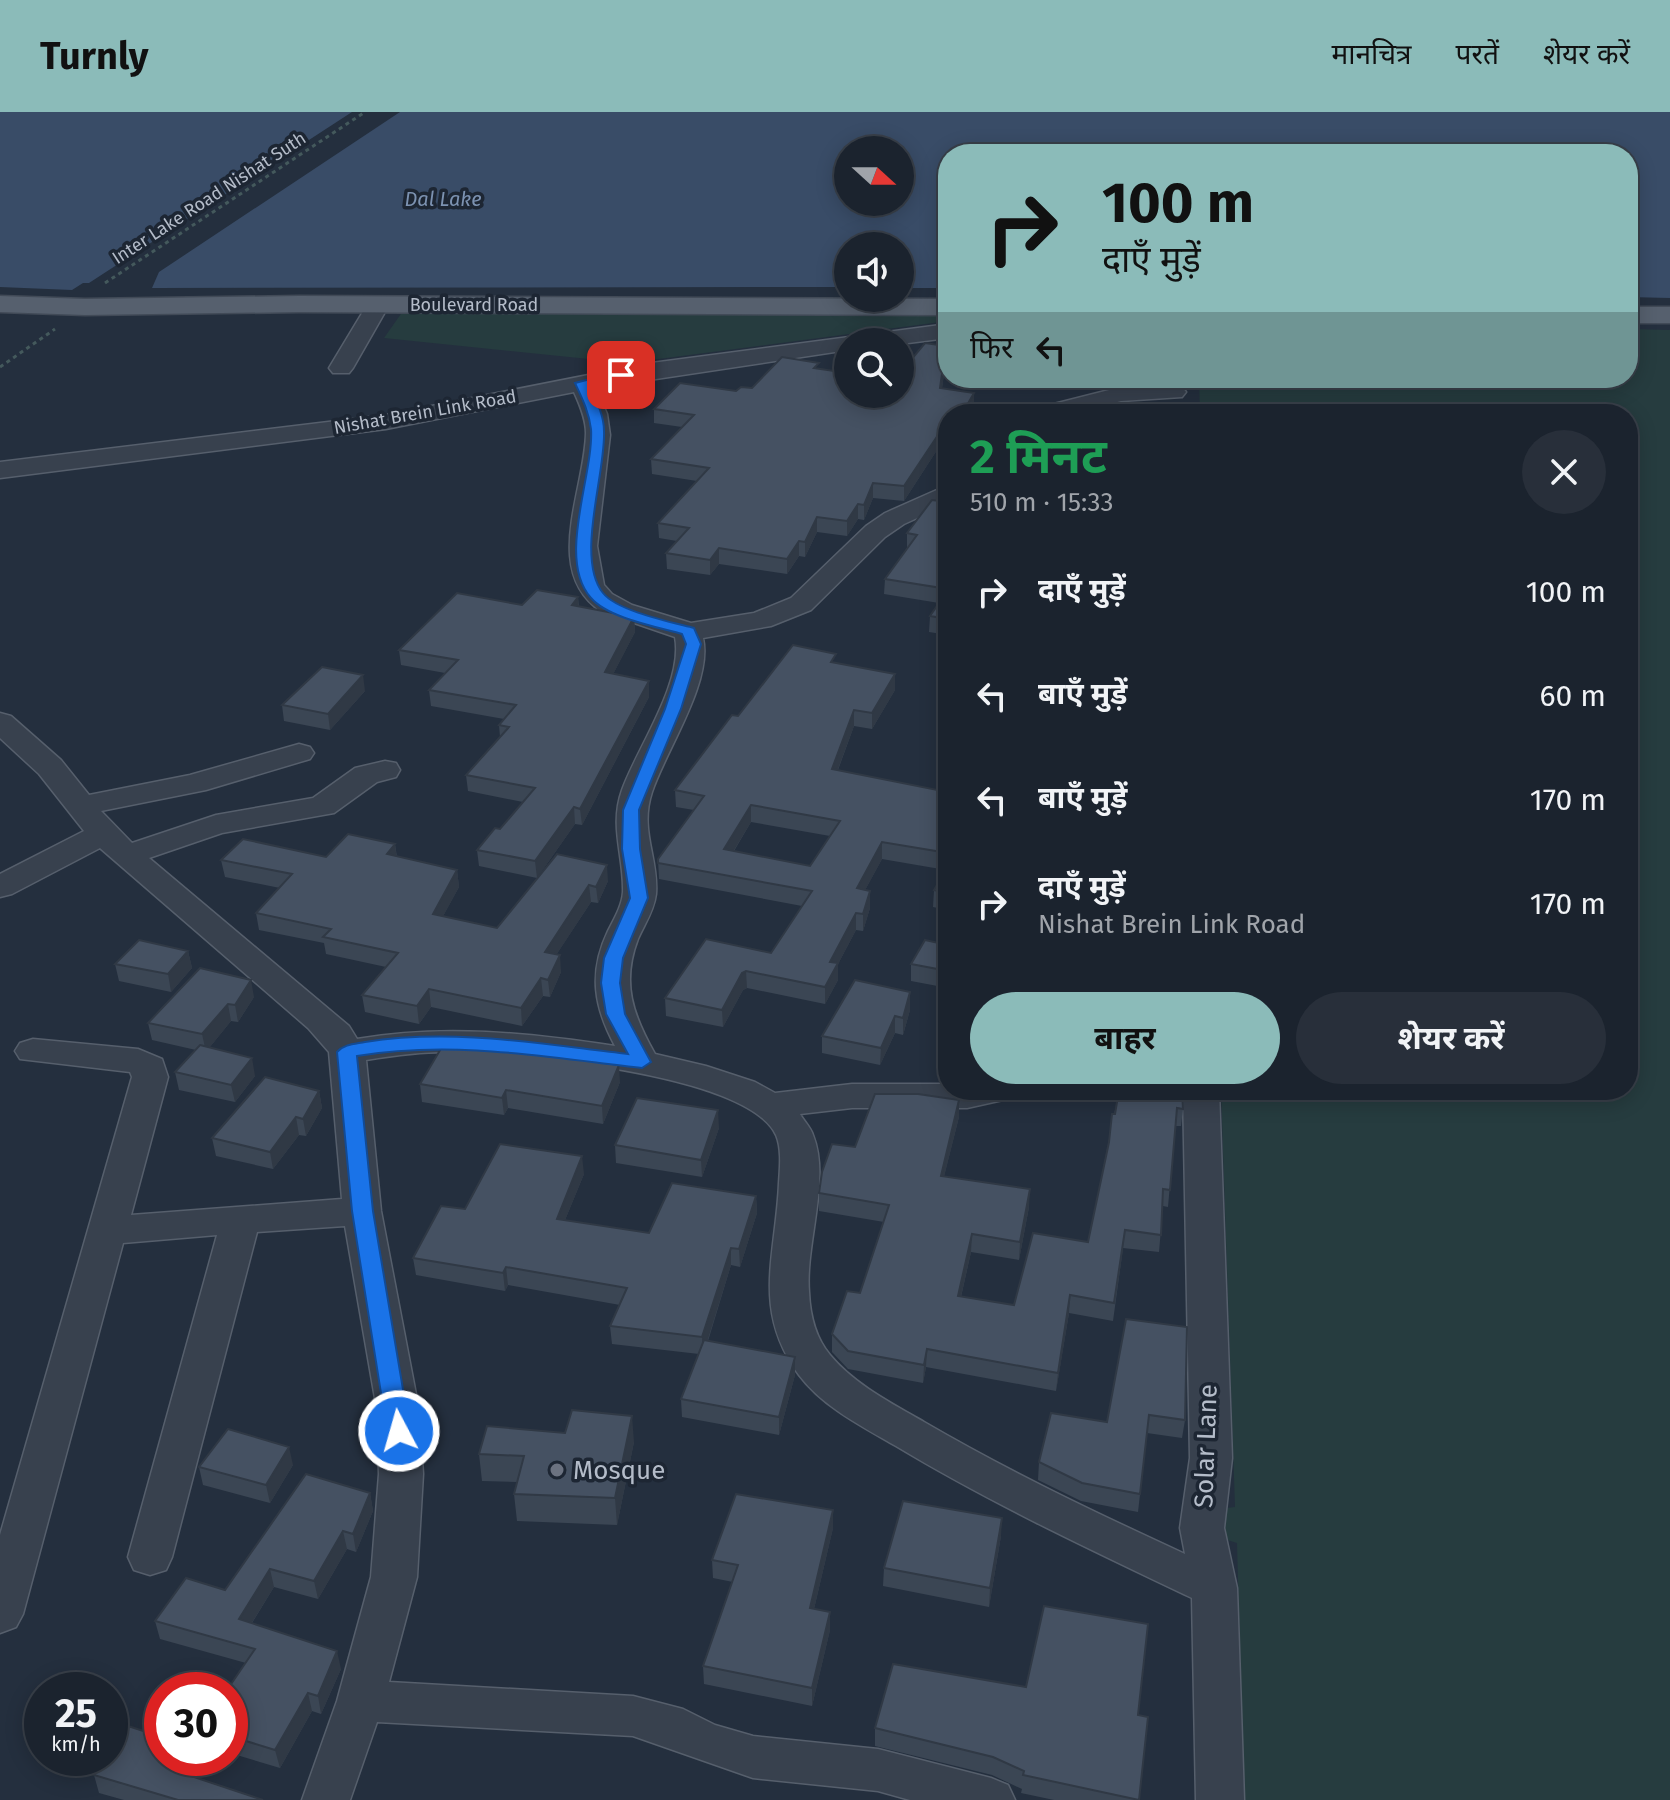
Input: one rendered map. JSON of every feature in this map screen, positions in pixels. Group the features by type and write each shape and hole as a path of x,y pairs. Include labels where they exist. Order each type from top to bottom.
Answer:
{"main road":[{"name":"Boulevard Road","path":"0,304 77,307 938,307"},
{"path":"1638,315 1670,315"}],"street":[{"path":"341,368 378,305"},
{"path":"914,335 938,332"},
{"name":"Nishat Brein Link Road","path":"0,470 386,422 582,383 748,355 834,345"},
{"path":"582,383 594,411 598,432 586,524 585,567 595,595 614,608 688,632 744,624 787,612 810,595 880,527 905,512 938,500"},
{"path":"1082,404 1121,394 1174,395"},
{"path":"642,1062 615,1014 610,983 613,958 639,898 631,849 631,810 677,696 693,644 688,632"},
{"path":"0,722 50,767 104,832 328,1027 347,1052 362,1211 398,1410 401,1474 394,1577 361,1701 326,1800"},
{"path":"0,887 195,783 299,753"},
{"path":"104,832 216,825 323,806 366,775 385,770"},
{"path":"347,1052 391,1044 441,1041 642,1062 672,1067 733,1086 770,1106 795,1131 797,1188 785,1278 790,1318 799,1341 815,1365 859,1404 939,1452 1064,1517 1214,1588"},
{"path":"0,1614 150,1077 149,1067 138,1061 33,1051"},
{"path":"770,1106 852,1096 938,1094"},
{"name":"Solar Lane","path":"1201,1100 1211,1458 1202,1528 1214,1588 1220,1800"},
{"path":"109,1230 362,1211"},
{"path":"150,1557 240,1222"},
{"path":"361,1701 633,1716 662,1722 702,1742 753,1757 878,1770 991,1800"}],"path":[{"name":"Inter Lake Road Nishat Suth","path":"0,367 77,307 365,112"}],"green space":[{"path":"403,311 938,313 938,322 895,328 834,328 834,336 628,363 384,338"},
{"path":"1638,329 1670,330 1670,1800 1244,1800 1237,1543 1221,1538 1218,1509 1235,1507 1221,1100 1638,1100 1638,404 1200,404 1199,388 1638,388"}],"water":[{"path":"0,112 352,112 89,283 72,290 0,287"},
{"name":"Dal Lake","path":"400,112 1670,112 1670,298 1638,297 1638,144 938,144 938,288 914,288 914,232 834,232 834,287 152,288 159,272"}],"building":[{"path":"925,343 938,345 938,388 974,393 968,404 938,404 938,435 904,486 873,483 864,505 858,504 847,521 817,517 805,542 799,541 787,559 719,548 710,560 666,553 689,528 658,523 709,468 651,459 694,415 654,409 680,383 736,391 741,387 752,388 782,357 819,363 814,368 834,371 834,408 914,408 914,356"},
{"path":"932,500 938,501 938,587 885,579 917,535 907,533"},
{"path":"537,590 578,597 572,605 634,617 605,672 649,681 580,809 574,807 535,861 477,850 495,828 500,829 535,788 466,775 509,727 499,725 516,705 429,690 458,660 399,650 457,593 522,605"},
{"path":"938,604 938,617 930,616"},
{"path":"793,645 836,654 831,662 895,674 872,713 854,710 832,769 938,788 938,851 882,842 857,888 870,891 863,914 856,913 830,962 838,963 825,987 746,971 722,1010 665,998 706,939 771,953 812,891 658,863 704,796 675,790 732,715 738,716","holes":["751,805 840,821 810,866 724,849"]},
{"path":"322,667 363,675 328,714 282,705"},
{"path":"348,834 395,844 387,854 457,870 433,914 497,928 557,854 607,865 596,887 589,885 545,952 560,955 548,980 541,978 521,1008 429,989 417,1006 362,995 398,953 323,937 331,929 256,913 292,874 221,860 243,839 326,857"},
{"path":"139,940 188,951 168,974 115,964"},
{"path":"925,940 938,943 938,969 911,964"},
{"path":"200,968 251,980 235,1005 228,1004 202,1034 148,1023"},
{"path":"855,980 910,992 903,1018 895,1016 881,1048 822,1036"},
{"path":"446,1040 619,1065 602,1106 506,1090 502,1098 420,1084"},
{"path":"200,1045 252,1058 231,1085 175,1072"},
{"path":"265,1077 319,1091 303,1119 296,1117 270,1152 212,1138"},
{"path":"875,1094 918,1094 938,1097 938,1100 959,1100 941,1176 1030,1189 1020,1242 972,1234 958,1296 1014,1305 1033,1233 1088,1242 1112,1114 1115,1114 1117,1100 1183,1100 1183,1109 1177,1108 1170,1190 1163,1189 1161,1235 1125,1230 1114,1303 1070,1295 1058,1373 927,1349 924,1365 848,1351 832,1334 847,1291 860,1293 889,1205 819,1193 822,1172 832,1144 855,1147"},
{"path":"637,1098 718,1110 701,1160 615,1145"},
{"path":"500,1144 582,1156 557,1219 649,1233 672,1183 756,1196 739,1249 731,1248 702,1337 610,1326 627,1288 506,1267 503,1273 413,1258 441,1206 465,1209"},
{"path":"1126,1319 1187,1327 1185,1420 1149,1415 1140,1494 1082,1483 1039,1462 1051,1413 1107,1422"},
{"path":"704,1340 795,1357 779,1417 681,1399"},
{"path":"572,1410 632,1416 615,1498 514,1494 524,1456 479,1454 487,1426 565,1433"},
{"path":"228,1429 289,1447 266,1485 199,1467"},
{"path":"306,1474 370,1493 353,1534 343,1531 314,1581 270,1569 239,1619 337,1651 318,1696 308,1693 275,1750 248,1742 248,1672 239,1672 255,1649 155,1621 186,1578 225,1590"},
{"path":"736,1494 833,1510 810,1608 830,1612 812,1688 703,1666 738,1565 712,1560"},
{"path":"903,1501 1002,1518 990,1588 884,1568"},
{"path":"1044,1606 1148,1624 1138,1715 1148,1717 1139,1800 1023,1775 1024,1771 993,1757 875,1728 893,1664 1026,1687"},
{"path":"128,1726 144,1731 144,1776 191,1776 263,1800 178,1800 97,1776 128,1776"}],"place":[{"name":"Mosque","path":"557,1470"}],"route":[{"path":"399,1431 398,1410 362,1211 351,1120 347,1052 391,1044 441,1041 642,1062 615,1014 610,983 613,958 639,898 631,849 631,810 673,709 693,644 688,632 674,625 631,615 602,601 589,582 584,554 588,494 598,432 594,411 582,383 621,375"}]}
